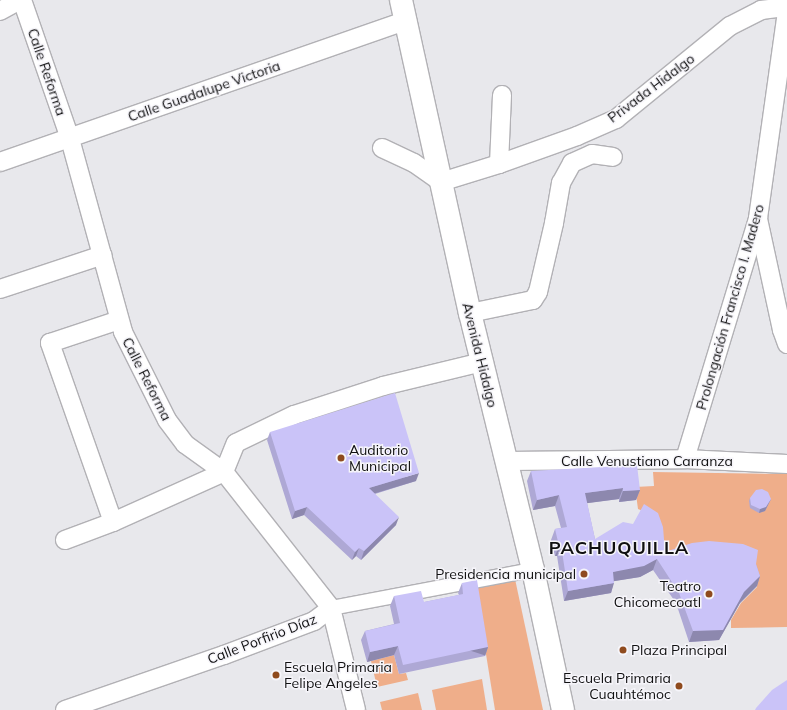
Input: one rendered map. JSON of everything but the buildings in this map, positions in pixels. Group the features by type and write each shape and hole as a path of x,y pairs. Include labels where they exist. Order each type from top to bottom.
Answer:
{"street":[{"path":"0,10 21,0"},
{"name":"Calle Reforma","path":"21,0 70,138 103,255 119,320 167,420 185,444 224,472 330,608 356,710"},
{"name":"Privada Hidalgo","path":"441,182 499,164 577,136 616,119 730,26 761,10 787,7"},
{"name":"Calle Guadalupe Victoria","path":"0,162 70,138 404,10"},
{"name":"Avenida Hidalgo","path":"404,10 470,313 533,570 563,710"},
{"name":"Prolongación Francisco I. Madero","path":"685,459 758,218 787,11"},
{"path":"499,164 502,94"},
{"path":"382,148 414,164 441,182"},
{"path":"470,313 533,300 538,292 542,277 554,223 560,183 572,163 592,154 613,157"},
{"path":"758,218 785,334"},
{"path":"2,282 103,255"},
{"path":"113,522 50,343 119,320"},
{"path":"65,540 113,522 224,472 236,443 294,415 383,386 482,362"},
{"name":"Calle Venustiano Carranza","path":"506,461 685,459 787,464"},
{"name":"Calle Porfirio Díaz","path":"65,710 224,655 314,621 330,608 533,570"}],"shaded area":[{"path":"653,472 787,474 787,627 731,628 731,620 741,603 757,587 754,574 665,556 650,514 638,509 635,487 654,486"},
{"path":"515,579 543,710 495,710 475,586"},
{"path":"394,655 399,674 406,673 408,680 377,687 371,661"},
{"path":"482,679 487,710 436,710 432,690"},
{"path":"418,693 422,710 382,710 380,702"}],"place":[{"name":"Auditorio Municipal","path":"341,458"},
{"name":"Presidencia municipal","path":"584,574"},
{"name":"Teatro Chicomecoatl","path":"709,594"},
{"name":"Plaza Principal","path":"623,650"},
{"name":"Escuela Primaria Felipe Angeles","path":"276,675"},
{"name":"Escuela Primaria Cuauhtémoc","path":"679,686"}],"district":[{"name":"PACHUQUILLA","path":"619,548"}]}
